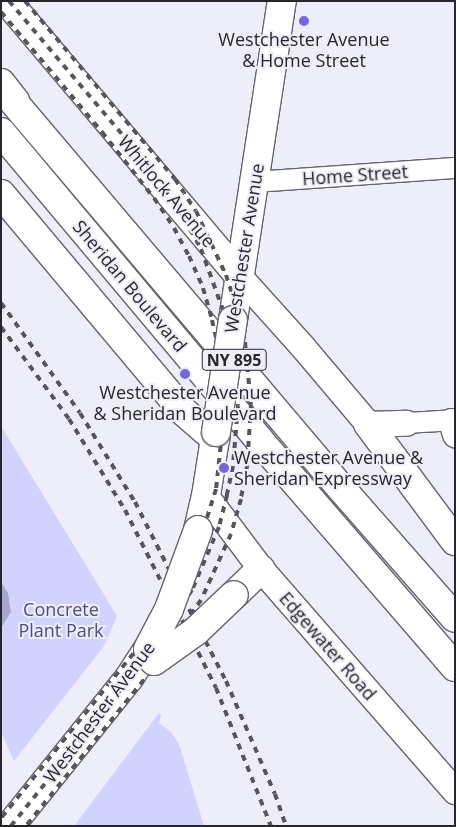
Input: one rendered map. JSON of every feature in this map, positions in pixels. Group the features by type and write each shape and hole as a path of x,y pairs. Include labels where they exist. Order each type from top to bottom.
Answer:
{"main road":[{"name":"Whitlock Avenue","path":"7,1 240,277"},
{"name":"Westchester Avenue","path":"151,655 198,530 206,496 282,1"},
{"name":"Sheridan Boulevard","path":"6,90 334,480 455,618"},
{"name":"Sheridan Boulevard","path":"1,132 259,440 455,667"},
{"path":"1,194 183,411 215,435"},
{"path":"368,424 455,541"},
{"name":"Westchester Avenue","path":"10,826 129,678 151,655 196,632 261,569"}],"street":[{"name":"Home Street","path":"254,182 455,168"},
{"name":"Whitlock Avenue","path":"240,277 368,424"},
{"path":"368,424 453,425"},
{"name":"Edgewater Road","path":"206,496 261,569 455,791"}],"green space":[{"name":"Concrete Plant Park","path":"1,426 117,616 104,646 14,761 1,732 1,628 11,612 8,593 1,582"},
{"path":"159,713 161,715 159,723 171,732 179,744 204,826 74,826"}],"shaded area":[{"path":"1,582 8,593 11,612 1,628"}],"railway":[{"path":"9,1 125,138 165,189 201,249 224,313 232,344 238,406 233,466 227,495 219,527 192,590 150,653 11,826"},
{"path":"25,1 175,179 196,211 226,275 237,309 245,342 251,405 247,467 241,499 231,534 201,600 159,661 26,826"},
{"path":"1,12 102,132 154,198 174,228 203,288 212,320 218,347 222,408 222,434 216,489 196,553 180,583 163,613 141,644 1,818"},
{"path":"1,303 80,413 135,502 180,591"},
{"path":"1,327 69,419 125,510 172,603"},
{"path":"189,609 226,681 275,794 286,826"},
{"path":"182,620 216,688 271,826"}],"place":[{"name":"Westchester Avenue & Home Street","path":"304,21"},
{"name":"Westchester Avenue & Sheridan Boulevard","path":"185,374"},
{"name":"Westchester Avenue & Sheridan Expressway","path":"224,468"}]}
